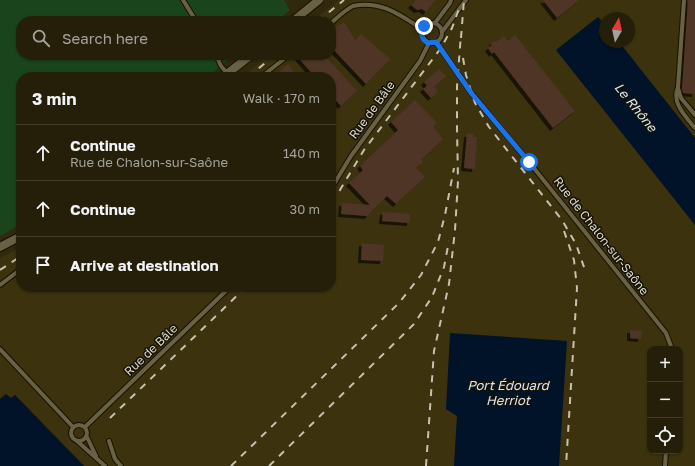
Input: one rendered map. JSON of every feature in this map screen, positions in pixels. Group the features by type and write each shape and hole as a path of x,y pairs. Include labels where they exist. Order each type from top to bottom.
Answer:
{"street":[{"path":"299,16 319,0"},
{"path":"229,72 244,60"},
{"path":"0,247 16,239"}],"lane":[{"path":"183,0 193,16"},
{"path":"435,23 451,0"},
{"path":"442,32 440,26 435,23 426,24 422,29 422,36 428,43 436,42 441,38 442,32 466,0"},
{"path":"684,0 676,100 695,128"},
{"path":"336,19 352,7 362,2 378,2 390,6 422,29"},
{"name":"Rue de Chalon-sur-Saône","path":"436,42 472,94 529,162 666,333 671,346"},
{"name":"Rue de Bâle","path":"336,181 351,156 420,61 428,43"},
{"path":"218,60 224,72"},
{"path":"267,72 283,60"},
{"path":"678,88 681,98 695,115"},
{"path":"0,285 16,273"},
{"name":"Rue de Bâle","path":"85,427 225,292"},
{"path":"0,349 73,427"},
{"path":"99,460 87,437 88,432 85,427 80,424 73,427 71,436 104,466"},
{"path":"77,441 83,440 87,437"},
{"path":"109,441 115,459 121,466"},
{"path":"665,466 666,454"}],"shaded area":[{"name":"Port Édouard Herriot","path":"339,0 695,0 695,138 624,48 635,48 635,12 599,12 599,17 556,50 695,225 695,466 558,466 457,416 454,466 84,466 15,395 11,398 6,394 0,399 0,258 16,250 16,292 336,292 336,72 248,72 264,60 336,60 336,16 319,16"}],"green space":[{"path":"0,0 284,0 290,10 283,16 16,16 16,60 228,60 213,72 16,72 16,227 0,236"}],"water":[{"name":"Le Rhône","path":"598,17 599,48 624,48 695,138 695,225 556,50"},
{"name":"Port Édouard Herriot","path":"450,333 567,341 559,466 454,466 457,416 446,409"},
{"path":"6,394 11,398 15,395 84,466 0,466 0,399"}],"building":[{"path":"416,0 435,0 426,12 422,9 417,10 411,5"},
{"path":"543,0 579,0 557,18"},
{"path":"688,0 695,0 695,94 683,93 682,90"},
{"path":"344,22 355,40 361,34 390,59 366,84 336,52 336,27"},
{"path":"515,35 575,111 553,128 494,52 492,54 488,48 492,45 492,42 496,42 504,36 508,41"},
{"path":"300,60 329,60 357,91 341,106 336,100 336,72 311,72"},
{"path":"288,64 294,72 279,72"},
{"path":"439,69 446,76 434,87 438,91 431,98 423,89 427,86 424,82"},
{"path":"415,100 437,123 433,127 443,139 421,160 423,162 416,168 425,177 396,204 387,196 368,216 341,214 342,203 370,205 349,183 363,170 360,166 398,130 391,122"},
{"path":"467,134 473,134 473,137 477,137 475,169 464,168"},
{"path":"383,212 410,214 410,223 382,221"},
{"path":"362,243 384,245 383,261 361,260"},
{"path":"630,330 642,331 641,339 630,338"}],"railway":[{"path":"324,16 344,0"},
{"path":"461,38 464,0"},
{"path":"336,195 364,150 441,48 452,28 460,6"},
{"path":"426,466 434,351 449,284 455,230 458,181 457,86 461,34"},
{"path":"463,58 466,75 475,103 489,127 562,220 576,244 585,270"},
{"path":"254,72 269,60"},
{"path":"231,466 399,303 421,275 438,242 454,168"},
{"path":"564,231 574,260 577,288 566,466"},
{"path":"269,466 414,324 432,297 444,267 449,241"},
{"path":"0,270 16,259"},
{"path":"110,418 241,292"}],"route":[{"path":"424,26 421,32 423,39 428,43 436,42 472,94 529,162"}]}
